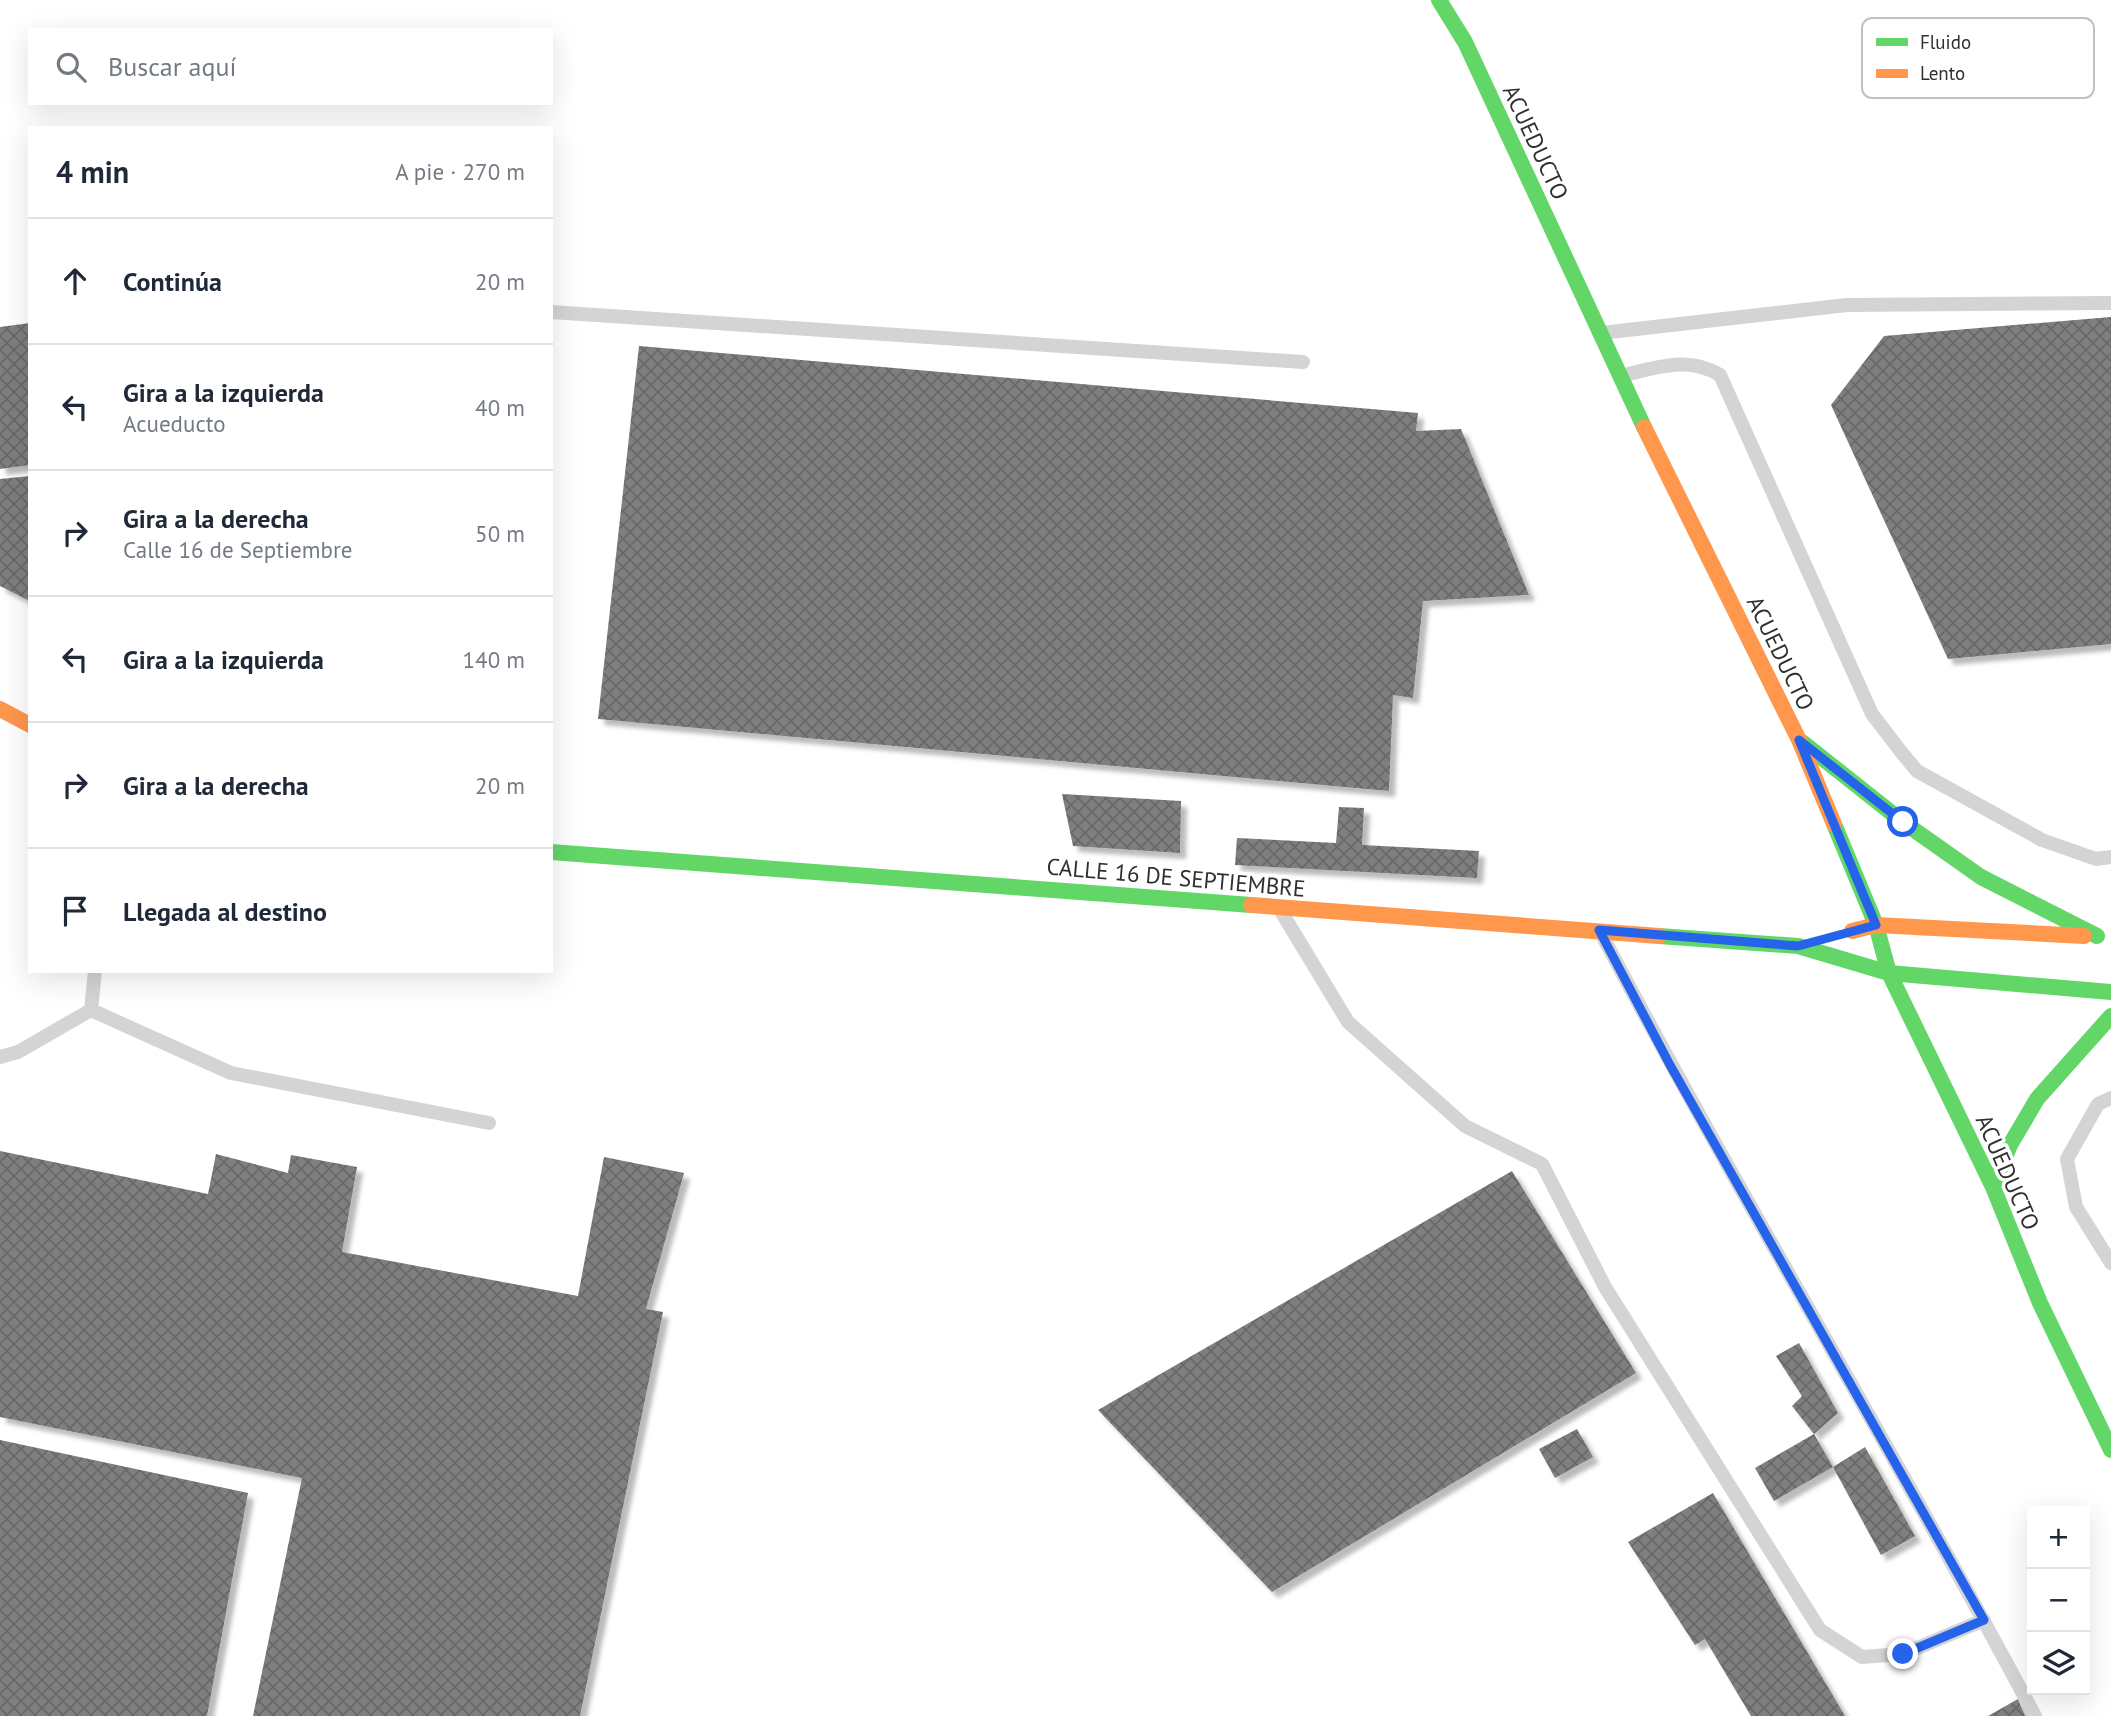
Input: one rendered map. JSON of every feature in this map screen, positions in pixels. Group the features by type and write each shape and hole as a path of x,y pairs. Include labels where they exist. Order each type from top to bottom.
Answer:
{"main road":[{"name":"ACUEDUCTO","path":"1439,0 1465,42 1619,376 1799,740 1876,925 1889,974 1993,1186 2040,1303 2111,1450"},
{"path":"0,709 28,724"},
{"path":"1799,740 1903,822 1981,877 2104,937"},
{"name":"CALLE 16 DE SEPTIEMBRE","path":"553,852 753,865 1280,909 1798,946 1889,974 2111,992"},
{"name":"CALLE 16 DE SEPTIEMBRE","path":"1798,946 1876,925 2104,937"},
{"path":"1993,1186 2010,1145 2037,1099 2111,1017"}],"lane":[{"path":"1599,333 1847,305 2111,303"},
{"path":"553,312 1303,362"},
{"path":"1619,376 1683,362 1704,365 1720,376 1872,714 1917,771 2042,840 2096,859 2111,858"},
{"path":"1280,909 1348,1021 1465,1126 1542,1164 1605,1287 1819,1630 1861,1657 1903,1654 1984,1620"},
{"path":"1599,930 1670,1065 1984,1620 2035,1716"},
{"path":"91,1010 95,973"},
{"path":"0,1056 18,1052 91,1010"},
{"path":"91,1010 231,1073 489,1123"},
{"path":"2111,1098 2098,1104 2067,1159 2076,1207 2111,1263"}],"building":[{"path":"2111,317 2111,644 1948,659 1831,405 1884,336"},
{"path":"28,323 28,465 0,469 0,327"},
{"path":"639,346 1418,413 1416,431 1461,429 1529,595 1423,601 1413,698 1393,695 1389,791 598,719"},
{"path":"28,476 28,600 0,586 0,479"},
{"path":"1062,794 1181,801 1180,853 1073,846"},
{"path":"1339,807 1364,808 1362,845 1479,851 1477,878 1235,865 1237,838 1336,843"},
{"path":"0,1151 208,1194 216,1154 288,1173 291,1155 357,1167 342,1252 578,1296 604,1157 684,1173 646,1309 663,1312 580,1716 253,1716 302,1478 0,1417"},
{"path":"1512,1171 1636,1373 1272,1592 1098,1410"},
{"path":"1799,1343 1838,1413 1814,1434 1792,1406 1802,1396 1776,1356"},
{"path":"1577,1429 1593,1457 1555,1478 1539,1449"},
{"path":"1814,1434 1833,1467 1774,1501 1755,1468"},
{"path":"0,1440 248,1493 207,1716 0,1716"},
{"path":"1865,1447 1915,1536 1881,1555 1833,1467"},
{"path":"1713,1493 1845,1716 1751,1716 1705,1639 1695,1645 1628,1542"},
{"path":"2018,1699 2025,1716 1988,1716"}],"traffic: fast":[{"path":"1439,0 1465,42 1644,427"},
{"path":"1802,742 1903,822 1981,877 2097,936"},
{"path":"1834,824 1876,925 1889,973 1993,1187 2040,1303 2111,1450"},
{"path":"553,852 1251,905"},
{"path":"1659,936 1798,946 1889,973 2111,992"},
{"path":"1993,1187 2010,1145 2037,1099 2111,1016"}],"traffic: slow":[{"path":"1644,427 1799,740 1834,824"},
{"path":"0,709 28,724"},
{"path":"1251,905 1659,936"},
{"path":"1852,931 1876,925 2084,936"}],"route":[{"path":"1903,822 1799,740 1876,925 1798,946 1599,930 1670,1065 1984,1620 1903,1654"}]}
